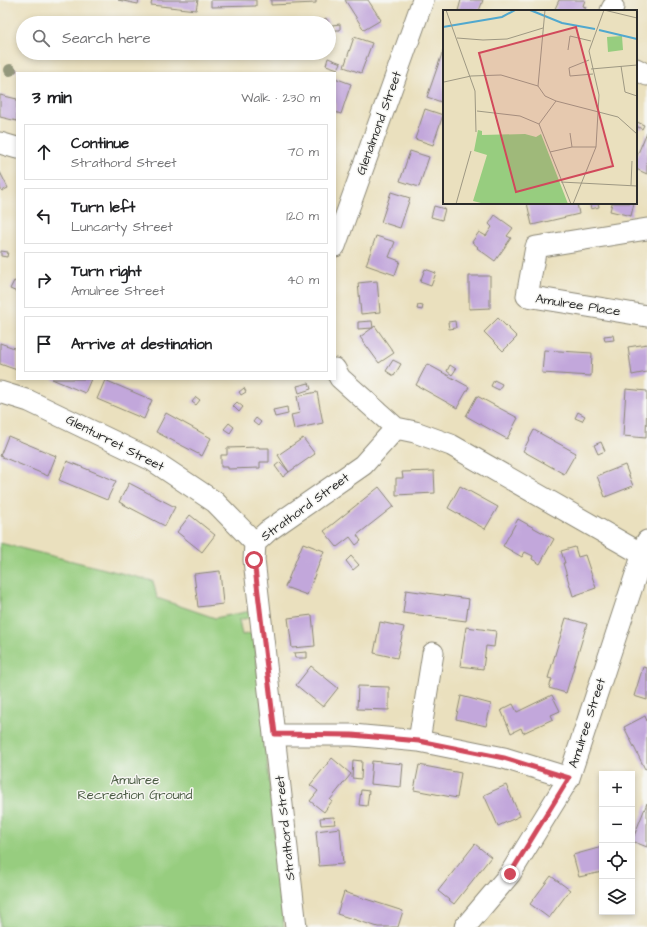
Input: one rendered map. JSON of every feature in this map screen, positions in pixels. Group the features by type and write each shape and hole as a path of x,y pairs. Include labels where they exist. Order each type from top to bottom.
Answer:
{"street":[{"name":"Glenalmond Street","path":"336,243 423,0"},
{"path":"637,70 647,75"},
{"path":"0,144 16,148"},
{"name":"Amulree Place","path":"647,229 536,247 527,296 647,316"},
{"path":"336,371 340,378 396,428 415,432 451,445 645,550"},
{"name":"Glenturret Street","path":"0,392 29,401 152,460 215,502 255,543"},
{"name":"Strathord Street","path":"296,927 254,560 255,543 268,531 364,465 396,428"},
{"name":"Amulree Street","path":"465,927 510,874 569,778 645,550"},
{"path":"419,741 434,653"},
{"path":"275,734 352,735 419,741 504,758 569,778"}],"green space":[{"name":"Amulree Recreation Ground","path":"0,543 153,581 157,598 215,618 251,611 252,617 239,620 242,635 254,633 284,927 0,927"}],"building":[{"path":"118,0 139,0 138,4"},
{"path":"152,0 198,0 196,10 151,5"},
{"path":"211,0 256,0 256,6 211,7"},
{"path":"271,0 316,0 316,3 271,5"},
{"path":"345,0 368,0 381,20 364,30"},
{"path":"461,0 483,0 479,10 458,10"},
{"path":"559,0 585,0 583,6 586,7 584,10 554,10"},
{"path":"336,24 340,24 340,30 336,30"},
{"path":"354,37 372,43 361,73 344,67"},
{"path":"443,51 443,103 427,97"},
{"path":"327,60 333,60 341,63 338,69 326,65"},
{"path":"11,67 17,69 16,72 10,70"},
{"path":"336,78 351,84 341,114 336,112"},
{"path":"0,95 16,99 16,121 0,117"},
{"path":"425,109 443,115 433,145 415,139"},
{"path":"637,122 644,125 642,129 637,126"},
{"path":"647,132 647,174 637,169 637,156"},
{"path":"410,151 429,157 419,187 400,181"},
{"path":"0,172 8,188 2,191 0,188"},
{"path":"391,192 410,198 400,228 381,222"},
{"path":"527,204 577,204 579,214 532,225"},
{"path":"590,204 598,204 599,207 591,209"},
{"path":"612,204 634,204 631,216 610,211"},
{"path":"434,206 445,209 442,220 431,217"},
{"path":"495,215 513,228 507,236 511,238 495,261 477,248 478,247 472,242 479,232 486,236 492,227 489,224"},
{"path":"376,236 395,242 389,257 400,261 395,275 366,265"},
{"path":"1,251 8,252 7,257 1,256"},
{"path":"425,269 436,273 431,286 420,282"},
{"path":"469,276 490,276 490,308 469,309"},
{"path":"14,281 16,282 16,292 10,289"},
{"path":"377,281 380,312 361,314 358,283"},
{"path":"418,305 423,306 422,310 417,309"},
{"path":"498,318 517,337 503,351 484,332"},
{"path":"372,321 373,328 358,329 358,322"},
{"path":"455,321 456,328 449,329 448,322"},
{"path":"375,326 394,353 379,363 360,337"},
{"path":"613,335 614,340 605,341 604,336"},
{"path":"0,343 16,349 16,370 0,364"},
{"path":"647,344 647,372 632,375 628,347"},
{"path":"544,350 592,353 591,376 542,373"},
{"path":"393,360 401,364 394,376 386,371"},
{"path":"427,364 469,387 457,408 416,385"},
{"path":"450,365 456,369 452,375 447,371"},
{"path":"54,380 91,380 85,393"},
{"path":"105,380 152,400 144,419 97,399"},
{"path":"494,380 502,384 499,390 491,386"},
{"path":"309,383 311,389 299,393 297,386"},
{"path":"244,388 246,392 241,395 239,392"},
{"path":"626,389 647,391 646,438 623,436"},
{"path":"317,392 323,423 294,429 291,415 300,413 297,396"},
{"path":"477,396 518,418 507,439 466,416"},
{"path":"196,397 200,400 196,405 192,402"},
{"path":"237,402 243,407 239,412 233,406"},
{"path":"287,407 288,414 275,417 273,410"},
{"path":"578,412 585,416 582,421 575,418"},
{"path":"166,413 211,438 202,456 156,432"},
{"path":"256,418 261,422 258,426 253,422"},
{"path":"229,423 234,427 230,433 224,429"},
{"path":"534,430 576,453 564,474 523,451"},
{"path":"8,436 56,456 48,476 0,456"},
{"path":"303,438 315,454 289,472 278,455"},
{"path":"601,442 605,451 598,454 594,445"},
{"path":"227,448 269,448 269,462 260,462 260,468 228,469 228,467 221,467 221,455 227,455"},
{"path":"67,461 116,481 107,500 59,480"},
{"path":"280,462 289,472 283,477 275,466"},
{"path":"625,465 633,486 605,497 597,476"},
{"path":"434,471 435,493 396,495 396,478 403,478 402,472"},
{"path":"129,483 175,507 165,526 119,502"},
{"path":"460,486 498,507 485,529 448,508"},
{"path":"379,487 394,506 357,535 361,541 356,545 350,537 337,547 324,531"},
{"path":"190,515 215,535 202,552 177,532"},
{"path":"518,519 554,539 540,564 532,559 533,556 525,552 522,557 503,546"},
{"path":"303,543 324,551 307,595 285,587"},
{"path":"575,547 578,557 585,555 596,588 573,596 561,551"},
{"path":"351,556 359,565 353,570 346,561"},
{"path":"220,571 223,604 198,607 194,574"},
{"path":"406,590 469,599 466,621 403,613"},
{"path":"312,615 315,646 292,648 288,618"},
{"path":"566,618 587,624 566,693 549,688 552,679 548,678"},
{"path":"380,622 404,627 397,658 374,653"},
{"path":"466,627 496,631 494,647 486,646 483,669 460,666"},
{"path":"307,652 307,658 295,658 294,653"},
{"path":"311,666 338,688 323,707 296,685"},
{"path":"643,667 647,668 647,700 634,696"},
{"path":"358,686 389,687 389,710 357,709"},
{"path":"552,695 560,711 551,715 553,719 523,733 521,728 511,733 501,710 513,704 517,712"},
{"path":"461,696 491,704 486,726 456,719"},
{"path":"645,716 647,721 647,768 645,769 624,727"},
{"path":"332,758 351,774 330,800 332,801 324,812 310,801 318,791 310,785"},
{"path":"353,760 362,761 361,779 352,778"},
{"path":"372,761 403,764 401,787 370,784"},
{"path":"419,765 461,773 457,798 414,790"},
{"path":"506,785 520,816 498,826 484,795"},
{"path":"361,790 369,791 367,806 359,805"},
{"path":"647,803 647,847 635,842 635,833"},
{"path":"334,817 335,824 321,825 320,818"},
{"path":"340,828 343,864 319,866 316,831"},
{"path":"475,844 491,857 454,904 438,891"},
{"path":"599,848 599,873 579,877 573,855"},
{"path":"551,876 570,890 549,918 530,904"},
{"path":"344,892 403,911 398,927 378,927 337,914"}],"route":[{"path":"254,560 275,734 352,735 419,741 504,758 569,778 510,874"}]}
